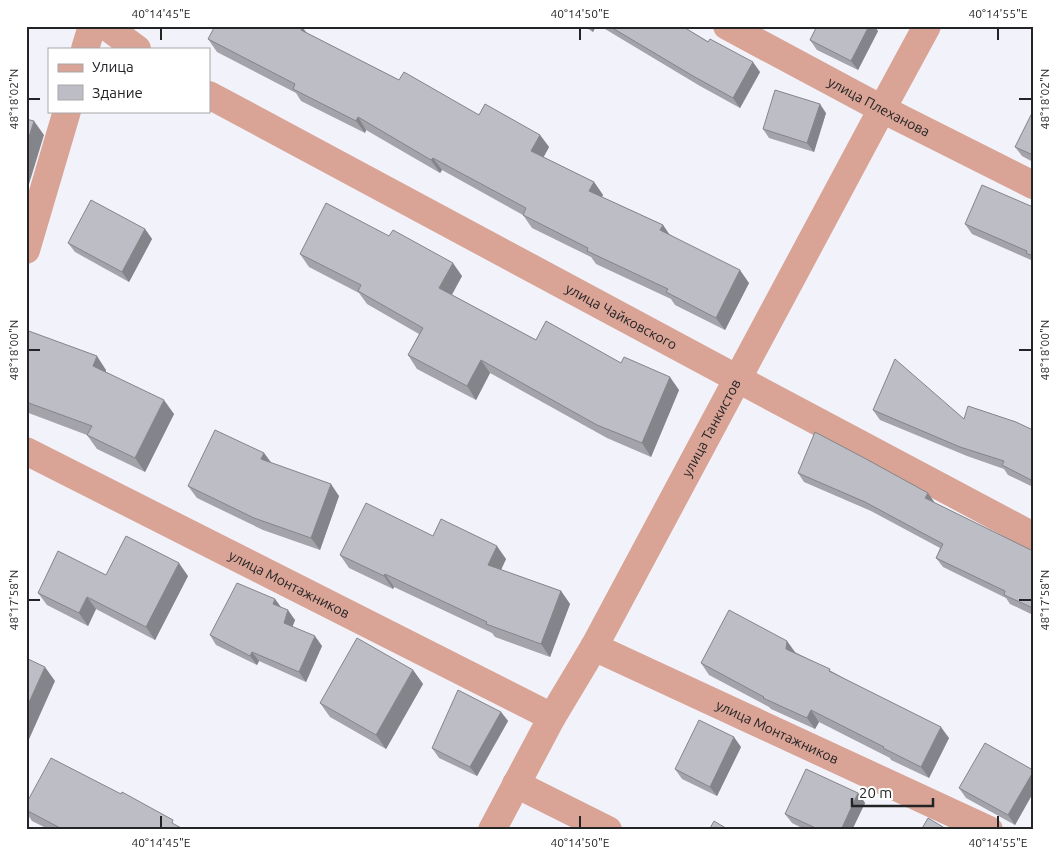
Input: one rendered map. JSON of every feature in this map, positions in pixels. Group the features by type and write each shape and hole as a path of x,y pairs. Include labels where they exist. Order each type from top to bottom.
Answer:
{"street":[{"path":"85,48 92,26"},
{"path":"106,26 136,48"},
{"name":"улица Плеханова","path":"727,26 882,109 1033,185"},
{"name":"улица Танкистов","path":"492,830 552,717 594,647 927,26"},
{"name":"улица Чайковского","path":"210,96 1033,536"},
{"path":"26,250 67,112"},
{"name":"улица Монтажников","path":"26,451 552,717"},
{"name":"улица Монтажников","path":"594,647 989,830"},
{"path":"516,784 608,830"}],"building":[{"path":"215,26 301,26 301,30 399,80 404,72 479,115 485,104 540,135 531,151 594,182 589,191 663,225 660,230 740,270 716,318 666,292 668,289 587,251 588,248 523,215 526,208 433,158 431,160 358,117 356,121 293,89 295,84 208,39"},
{"path":"609,26 682,26 708,42 710,39 753,62 733,98"},
{"path":"817,26 869,26 851,61 810,40"},
{"path":"775,90 820,104 807,143 763,129"},
{"path":"1033,111 1033,155 1015,147"},
{"path":"26,119 34,121 26,146"},
{"path":"982,185 1033,207 1033,256 1026,253 1027,251 965,224"},
{"path":"91,200 145,229 122,272 68,243"},
{"path":"326,203 389,236 393,230 453,263 439,288 536,340 546,321 621,363 624,357 670,377 642,443 597,425 481,360 467,386 408,355 423,328 358,291 361,285 300,254"},
{"path":"26,330 97,356 93,366 164,400 135,458 87,435 92,426 26,402"},
{"path":"895,359 964,419 968,406 1016,422 1033,430 1033,481 1002,465 1004,461 960,447 873,410"},
{"path":"215,430 264,453 261,459 331,484 311,538 254,518 188,486"},
{"path":"815,432 928,493 925,498 1033,551 1033,608 1004,595 1005,591 936,558 943,544 865,502 798,473"},
{"path":"366,503 433,536 441,519 497,546 488,565 561,591 541,644 486,624 487,622 340,555"},
{"path":"126,536 179,563 146,627 87,597 79,613 38,593 58,551 106,575"},
{"path":"237,583 275,599 273,604 288,610 284,623 315,636 299,672 252,652 250,656 210,635"},
{"path":"729,610 787,641 786,649 830,669 829,671 941,727 921,767 811,710 807,718 763,698 701,663"},
{"path":"357,638 413,670 376,735 320,703"},
{"path":"26,658 45,667 26,709"},
{"path":"458,690 501,712 470,767 432,748"},
{"path":"699,720 734,737 710,787 675,769"},
{"path":"985,743 1033,770 1008,815 959,788"},
{"path":"51,758 121,794 122,792 173,820 172,823 185,830 64,830 26,810 26,804"},
{"path":"806,769 858,793 841,830 820,830 785,814"},
{"path":"928,818 948,830 921,830"},
{"path":"714,821 729,830 709,830"}]}
